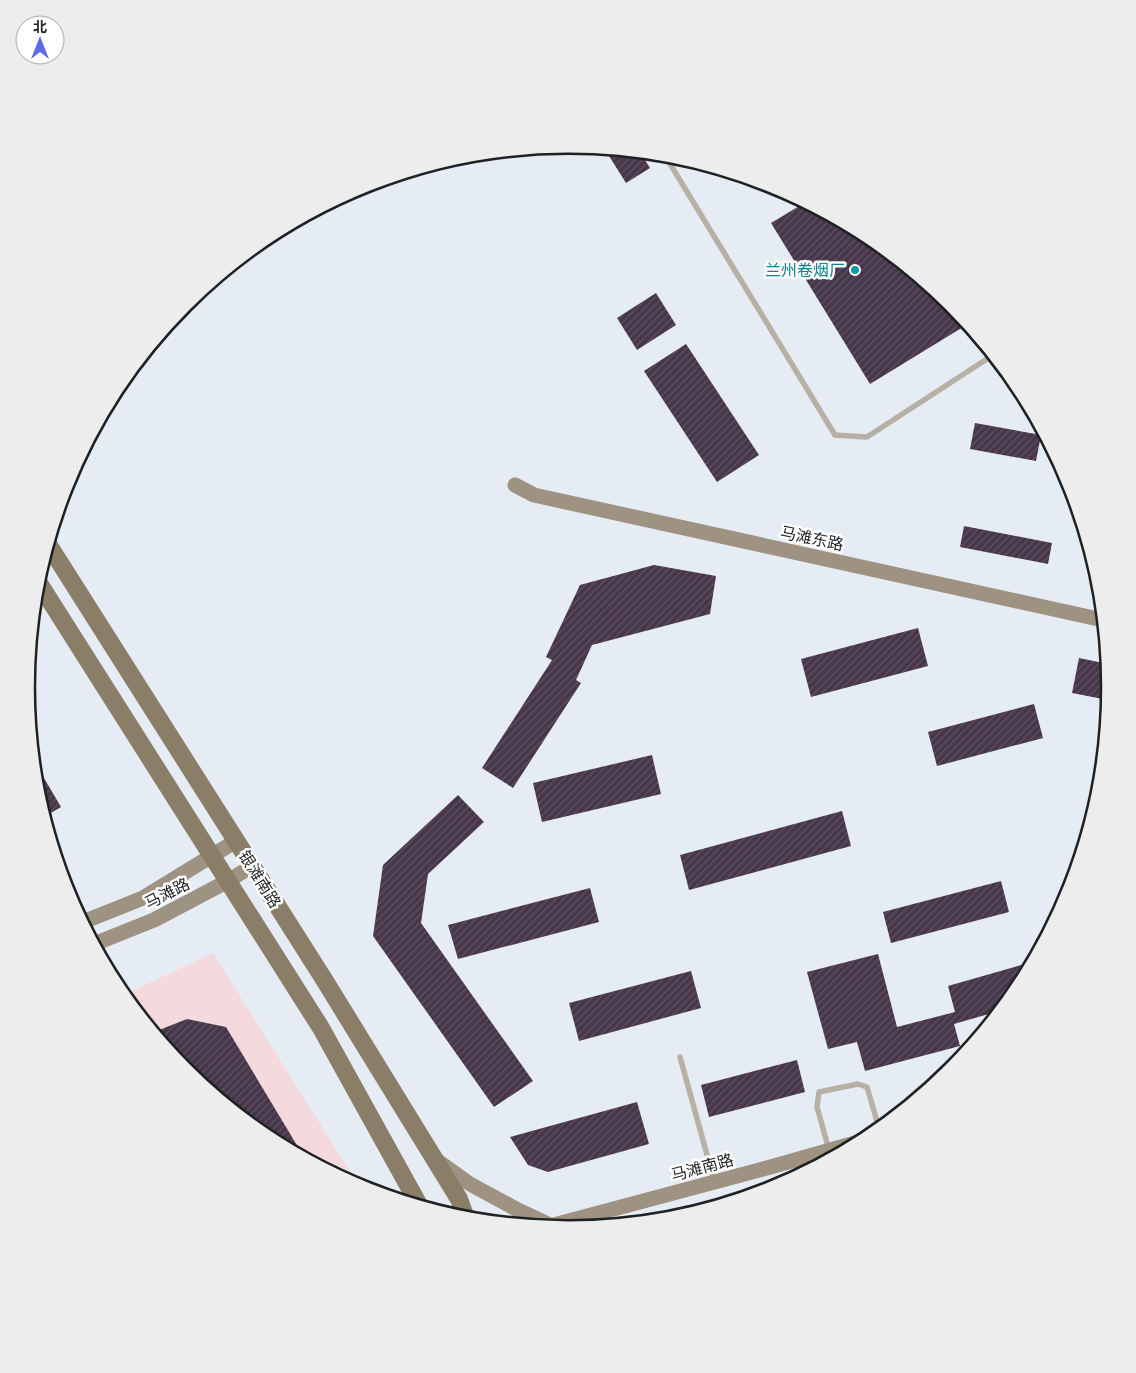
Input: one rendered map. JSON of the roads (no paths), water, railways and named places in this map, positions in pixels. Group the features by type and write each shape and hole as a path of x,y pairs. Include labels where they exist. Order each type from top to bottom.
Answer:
{"main road":[{"name":"马滩东路","path":"515,485 534,495 1096,618"},
{"name":"银滩南路","path":"53,551 252,866 459,1199 463,1209"},
{"name":"银滩南路","path":"44,591 321,1028 414,1196"},
{"name":"马滩路","path":"89,920 143,898 236,841"},
{"name":"马滩路","path":"100,942 154,920 228,881 252,866"},
{"name":"马滩南路","path":"575,1220 829,1150"},
{"path":"433,1157 470,1184 535,1218"},
{"path":"406,1181 407,1194"}],"lane":[{"path":"670,164 835,435 867,437 988,358"},
{"path":"680,1057 714,1182"},
{"path":"829,1150 817,1107 819,1092 858,1084 868,1087 877,1120"}],"place":[{"name":"兰州卷烟厂","path":"855,270"}]}
